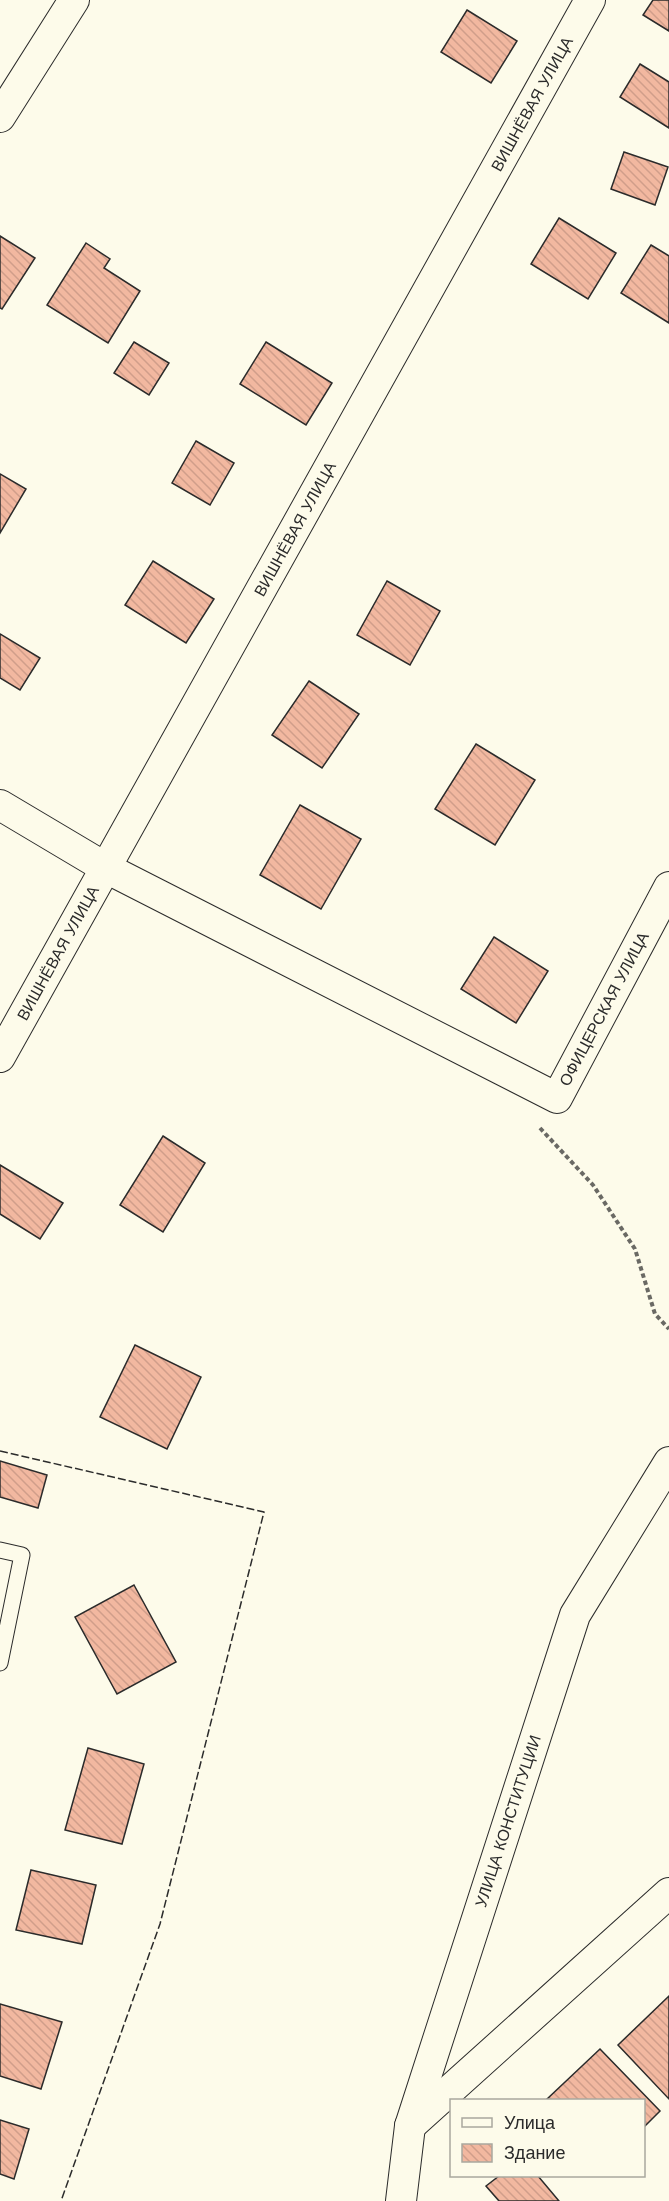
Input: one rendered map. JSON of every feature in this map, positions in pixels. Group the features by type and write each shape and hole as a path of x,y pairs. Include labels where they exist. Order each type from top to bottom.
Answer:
{"street":[{"path":"0,117 74,0"},
{"name":"ВИШНЁВАЯ УЛИЦА","path":"0,1057 590,0"},
{"path":"0,805 106,868 522,1080"},
{"name":"ОФИЦЕРСКАЯ УЛИЦА","path":"522,1080 557,1098 669,887"},
{"name":"УЛИЦА КОНСТИТУЦИИ","path":"400,2201 410,2126 575,1615 669,1462"},
{"path":"410,2126 669,1893"}],"lane":[{"path":"0,1550 22,1556 0,1663"}],"path":[{"path":"522,1080 533,1121 593,1185 635,1250 655,1314 669,1329"}],"building":[{"path":"653,0 669,0 669,31 643,15"},
{"path":"467,10 517,41 491,83 441,52"},
{"path":"640,64 669,82 669,128 620,97"},
{"path":"624,152 668,167 655,205 611,189"},
{"path":"559,218 616,253 588,299 531,264"},
{"path":"0,236 35,258 2,309 0,308"},
{"path":"86,243 110,259 104,268 140,291 108,343 47,305"},
{"path":"651,245 669,256 669,323 621,293"},
{"path":"134,342 169,363 149,395 114,373"},
{"path":"266,342 332,383 306,425 240,384"},
{"path":"196,441 234,463 210,505 172,483"},
{"path":"0,474 26,489 0,533"},
{"path":"153,561 214,599 186,643 125,605"},
{"path":"387,581 440,611 410,665 357,635"},
{"path":"0,634 40,658 20,690 0,678"},
{"path":"309,681 359,714 322,768 272,735"},
{"path":"476,744 535,780 495,845 435,809"},
{"path":"300,805 361,839 321,909 260,875"},
{"path":"494,937 548,971 516,1023 461,989"},
{"path":"163,1136 205,1163 163,1232 120,1205"},
{"path":"0,1165 63,1203 40,1239 0,1214"},
{"path":"135,1345 201,1377 167,1449 100,1417"},
{"path":"0,1461 47,1475 38,1508 0,1497"},
{"path":"134,1585 176,1662 117,1694 75,1617"},
{"path":"88,1748 144,1764 122,1844 65,1830"},
{"path":"31,1870 96,1885 82,1944 16,1930"},
{"path":"669,1996 669,2099 618,2045"},
{"path":"0,2004 62,2022 41,2089 0,2076"},
{"path":"600,2049 660,2111 645,2126 645,2099 547,2099"},
{"path":"0,2120 29,2129 14,2179 0,2174"},
{"path":"498,2177 539,2177 559,2201 499,2201 486,2186"}],"fence":[{"path":"0,1451 264,1512 160,1924 61,2201"}]}
